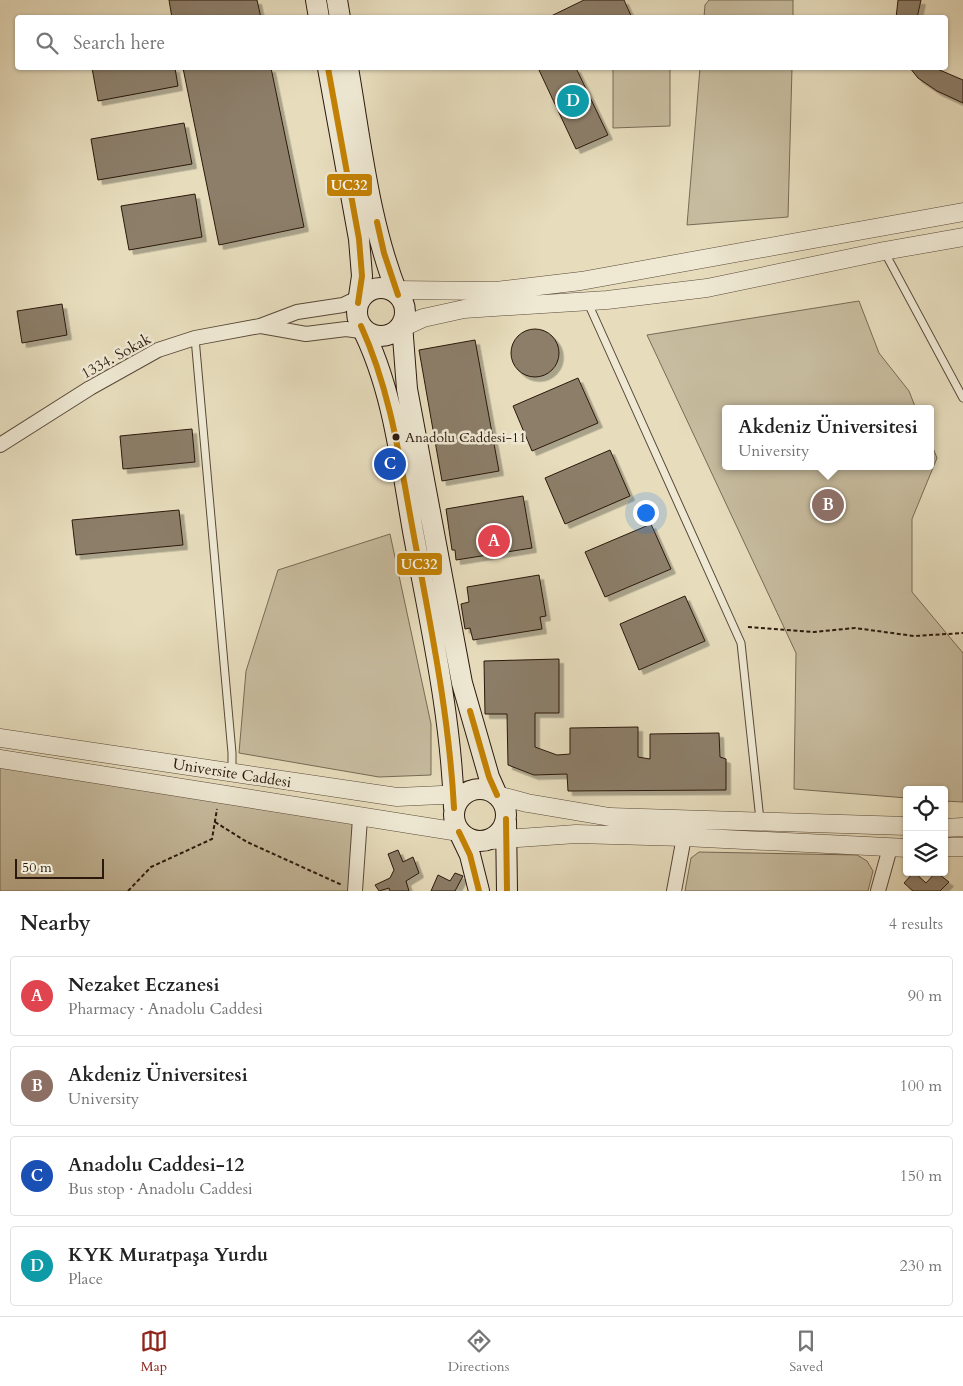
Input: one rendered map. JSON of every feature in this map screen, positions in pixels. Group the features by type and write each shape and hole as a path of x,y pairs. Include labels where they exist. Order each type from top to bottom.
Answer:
{"main road":[{"path":"316,0 318,15"},
{"path":"337,0 340,15"},
{"path":"328,70 359,239 362,276 360,299 356,311 373,349 392,419 447,712 457,799 453,816 470,855 479,891"},
{"path":"348,70 367,182 395,292 405,308 400,327 407,390 462,683 489,777 506,810 501,832 507,891"},
{"path":"360,299 376,288 395,292"},
{"path":"364,330 382,336 400,327"},
{"path":"457,799 481,789 497,795"},
{"path":"459,832 474,841 501,832"}],"street":[{"path":"395,292 496,291 582,281 963,212"},
{"path":"400,327 423,318 464,308 586,301 707,288 884,251 963,237"},
{"name":"1334. Sokak","path":"0,445 90,388 158,350 195,338 260,326 296,312 343,305 360,299"},
{"name":"1334. Sokak","path":"260,326 306,334 346,329 364,330"},
{"name":"Universite Caddesi","path":"0,738 397,797 457,799"},
{"name":"Universite Caddesi","path":"0,759 360,818 459,832"},
{"path":"497,795 527,803 610,817 760,820 903,826"},
{"path":"355,890 360,818"},
{"path":"948,828 963,827"},
{"path":"501,832 684,837 898,848 878,891"},
{"path":"674,891 684,837"},
{"path":"948,847 963,847"}],"lane":[{"path":"884,251 963,398"},
{"path":"586,301 741,643 760,820"},
{"path":"195,338 232,753 232,773"}],"path":[{"path":"748,627 814,632 855,628 914,636 963,633"},
{"path":"128,891 151,868 212,839 219,795"},
{"path":"215,822 247,842 355,890"}],"shaded area":[{"path":"709,0 793,0 793,15 704,15 705,5"},
{"path":"613,70 670,70 670,126 613,128"},
{"path":"700,70 792,70 788,217 687,225"},
{"path":"859,301 879,353 909,391 914,405 722,405 722,470 932,470 912,519 912,592 963,653 963,802 948,801 948,786 903,786 903,798 794,789 796,653 647,335"},
{"path":"934,450 937,458 934,465"},
{"path":"390,534 431,724 431,775 379,777 239,753 246,671 278,570"},
{"path":"0,759 360,818 355,891 0,891"},
{"path":"699,852 857,855 867,861 873,871 868,891 685,891 691,858"}],"building":[{"path":"169,0 257,0 260,15 172,15"},
{"path":"584,0 624,0 631,15 553,15"},
{"path":"898,0 921,0 918,15 896,15"},
{"path":"92,70 175,70 178,86 98,101"},
{"path":"183,70 271,70 304,227 219,245"},
{"path":"539,70 577,70 608,135 576,149"},
{"path":"912,70 940,70 963,80 963,103 937,91 918,78"},
{"path":"184,123 192,164 98,180 91,139"},
{"path":"195,194 202,237 129,250 121,206"},
{"path":"62,304 67,335 22,343 17,311"},
{"path":"530,329 540,329 552,336 559,348 559,358 552,370 540,377 530,377 522,373 515,366 511,358 511,348 515,340 522,333"},
{"path":"475,340 499,471 442,481 419,350"},
{"path":"578,378 598,423 532,451 513,406"},
{"path":"192,429 195,462 123,469 120,436"},
{"path":"610,450 630,496 565,524 545,478"},
{"path":"523,496 532,548 456,560 455,550 452,550 446,509"},
{"path":"179,510 183,545 76,555 72,520"},
{"path":"651,524 671,569 605,597 585,552"},
{"path":"539,575 546,616 540,617 542,629 473,640 470,628 465,629 461,604 469,602 467,587"},
{"path":"685,596 705,641 639,670 620,624"},
{"path":"559,659 559,713 535,713 535,747 557,755 570,754 570,728 638,727 638,757 650,759 650,734 719,733 720,757 726,759 726,790 568,791 567,774 534,775 508,765 507,714 485,714 484,661"},
{"path":"398,850 403,862 413,857 419,873 406,881 409,891 390,891 389,888 379,891 375,885 390,878 394,870 388,854"},
{"path":"455,873 463,876 455,891 431,891 438,875 450,881"},
{"path":"910,876 918,876 926,883 932,876 941,876 949,882 940,891 913,891 904,883"}],"transit line":[{"name":"UC32","path":"328,70 359,239 362,276 358,303"},
{"name":"UC32","path":"377,222 384,253 398,295"},
{"name":"UC32","path":"361,326 380,376 399,453 438,669 448,738 454,808"},
{"name":"UC32","path":"470,711 489,777 497,795"},
{"name":"UC32","path":"506,819 507,891"},
{"name":"UC32","path":"459,832 470,855 479,891"}],"place":[{"name":"KYK Muratpaşa Yurdu","path":"573,101"},
{"name":"Anadolu Caddesi-11","path":"396,437"},
{"name":"Anadolu Caddesi-12","path":"390,464"},
{"name":"Akdeniz Üniversitesi","path":"828,505"},
{"name":"Nezaket Eczanesi","path":"494,541"}]}
